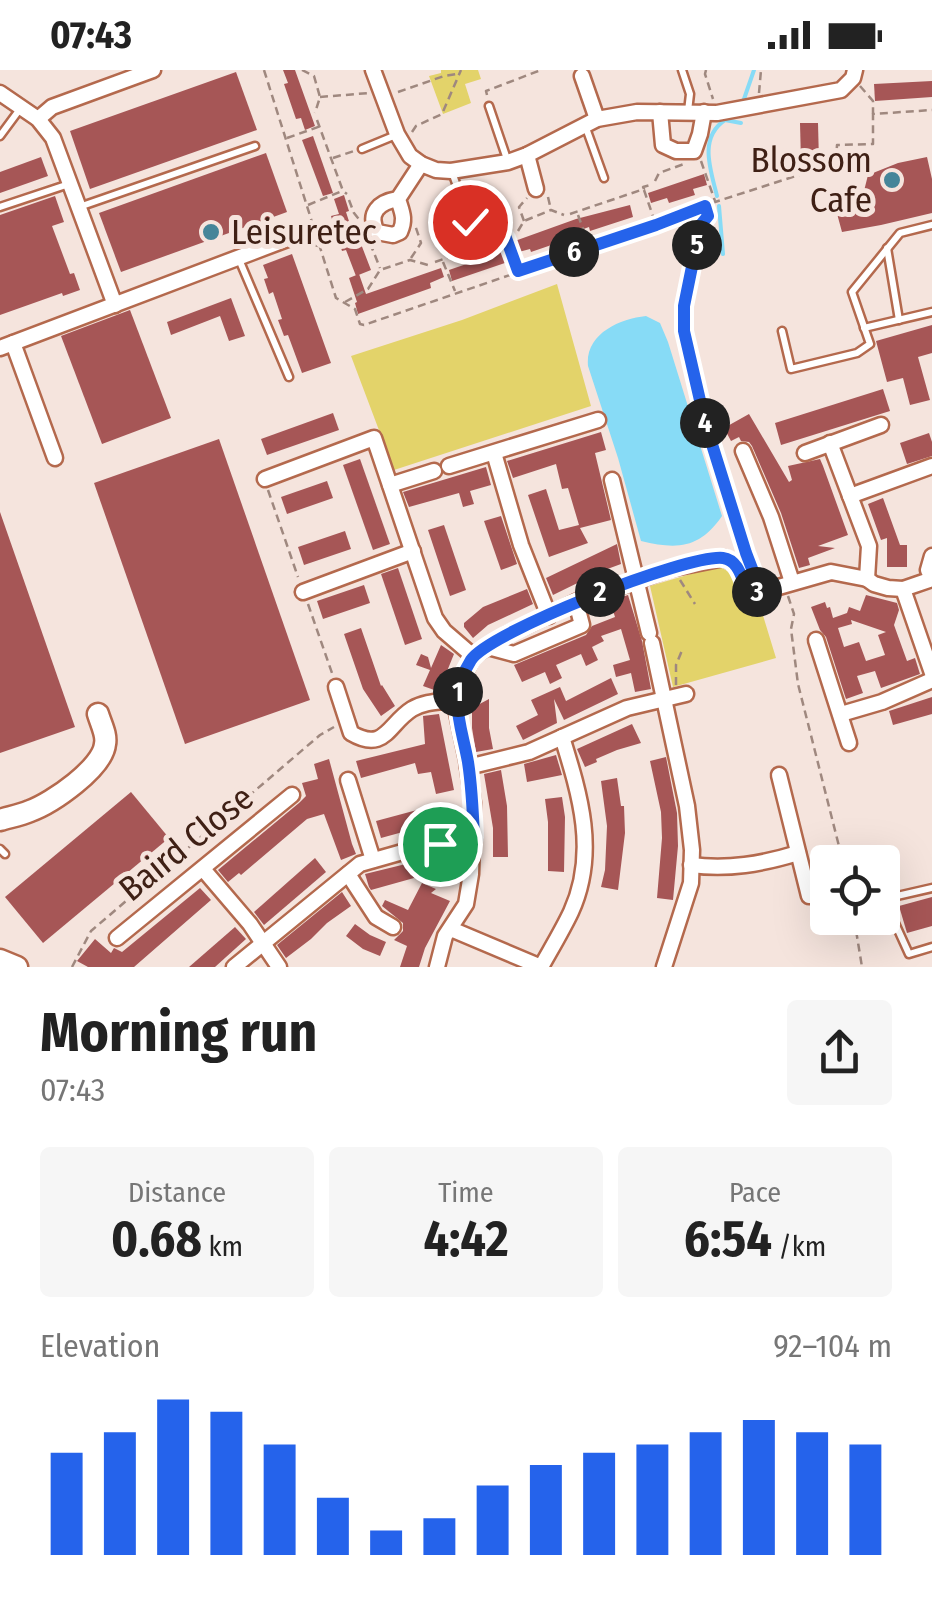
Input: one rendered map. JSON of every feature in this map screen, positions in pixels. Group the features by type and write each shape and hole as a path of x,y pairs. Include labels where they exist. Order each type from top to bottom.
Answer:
{"street":[{"path":"38,119 52,107 153,70"},
{"path":"373,70 410,156 436,170 451,171 508,162 591,122 637,112 711,112 841,90 854,74"},
{"path":"582,76 591,122"},
{"path":"0,93 38,119 54,138 115,305"},
{"path":"660,112 663,145 676,151 694,151 711,112"},
{"path":"527,155 536,188"},
{"path":"398,199 420,164"},
{"path":"55,458 6,346 290,238"},
{"path":"390,485 598,420"},
{"path":"805,453 881,424"},
{"path":"264,479 374,438 435,618 473,656"},
{"path":"830,443 869,546 867,579"},
{"path":"743,451 771,518 788,584"},
{"path":"494,452 521,545 549,616"},
{"path":"850,496 932,466"},
{"path":"612,480 651,638 676,696 691,883 664,967"},
{"path":"304,592 412,551"},
{"path":"437,967 445,936 466,904 472,874 473,804 456,708 459,684 473,656 508,634 576,602 676,568 724,558 736,564 748,592 761,592 831,572 902,589 932,578 928,570 932,556"},
{"path":"840,714 882,702 932,677 902,589"},
{"path":"488,646 514,654 582,625 576,602"},
{"path":"816,640 849,743"},
{"path":"336,687 351,733 360,739 372,741 390,731 416,706 444,701 456,708"},
{"path":"468,767 530,752 626,708 676,696"},
{"path":"0,820 30,812 48,802 94,765 103,754 106,740 98,714"},
{"path":"450,928 541,967 572,908 585,847 582,802 562,737"},
{"path":"778,775 809,896"},
{"path":"348,780 373,860"},
{"name":"Baird Close","path":"117,938 292,795"},
{"path":"234,967 360,864 474,838"},
{"path":"691,864 720,868 798,853"},
{"path":"203,869 280,967"},
{"path":"348,874 376,916 393,927"},
{"path":"0,960 17,967"}],"lane":[{"path":"682,70 690,94 688,112"},
{"path":"490,106 508,162"},
{"path":"0,136 20,108"},
{"path":"591,122 604,178"},
{"path":"362,149 400,140"},
{"path":"78,208 255,146"},
{"path":"451,171 470,222"},
{"path":"0,208 70,184"},
{"path":"782,331 791,369 857,353 870,344 852,292 900,234 932,225"},
{"path":"887,248 899,320"},
{"path":"238,256 290,376"},
{"path":"864,328 932,312"},
{"path":"932,888 884,899 908,954 932,947"}],"path":[{"path":"264,70 336,298 355,309 364,326 836,163 837,145 874,144 873,101 854,74"},
{"path":"302,70 314,76 320,96 315,113"},
{"path":"314,76 318,70"},
{"path":"490,106 486,91 541,70"},
{"path":"706,70 711,112"},
{"path":"757,105 761,70"},
{"path":"320,96 382,95 443,73 459,72 442,114 416,126 400,140"},
{"path":"873,114 932,110"},
{"path":"306,206 345,192 317,120"},
{"path":"285,138 320,126"},
{"path":"332,158 362,149"},
{"path":"699,156 715,202"},
{"path":"655,181 658,173 686,164"},
{"path":"570,214 650,185"},
{"path":"644,189 656,225"},
{"path":"705,206 708,216 698,228 684,306 684,331 705,422 746,553"},
{"path":"435,262 506,238 524,221 551,210 564,216"},
{"path":"577,213 590,246"},
{"path":"470,222 479,248"},
{"path":"290,238 320,246"},
{"path":"506,238 518,271"},
{"path":"344,303 368,289 380,270 410,260 428,264"},
{"path":"443,260 456,293"},
{"path":"676,568 694,604"},
{"path":"788,584 798,684 839,845"},
{"path":"676,696 676,665 683,648"},
{"path":"72,967 91,931 320,735 347,721"},
{"path":"857,935 862,967"}],"shaded area":[{"path":"441,70 478,70 481,79 465,84 471,103 443,114 429,76"},
{"path":"557,284 591,406 394,470 351,356"},
{"path":"711,568 731,573 741,611 761,609 776,658 673,687 650,586"}],"water":[{"path":"646,316 660,323 668,342 722,516 705,535 687,544 641,541 588,366 592,345 606,330"}],"building":[{"path":"283,70 295,70 315,126 305,130 301,118 296,119"},
{"path":"236,72 257,130 90,189 70,131"},
{"path":"932,81 932,97 875,101 874,84"},
{"path":"800,123 818,123 819,162 801,162"},
{"path":"313,136 333,193 323,196 302,140"},
{"path":"266,153 287,212 121,272 99,213"},
{"path":"41,157 48,176 0,193 0,172"},
{"path":"927,157 932,179 932,213 842,232 833,199 864,191 868,175"},
{"path":"760,158 794,158 794,173 760,174"},
{"path":"704,174 707,185 693,189 695,195 669,203 667,198 651,203 648,193"},
{"path":"344,195 357,246 361,244 371,270 356,276 346,250 342,251 331,216 339,214 334,199"},
{"path":"55,196 64,222 52,226 80,290 0,315 0,215"},
{"path":"630,205 633,217 590,231 589,227 531,252 530,249 515,253 512,242"},
{"path":"507,250 511,261 452,281 449,270"},
{"path":"292,254 331,363 302,373 278,320 282,319 273,292 269,294 264,279 268,278 263,265"},
{"path":"441,268 444,277 430,283 431,288 358,314 349,278 359,274 366,294"},
{"path":"231,298 245,336 229,341 220,316 171,335 167,322"},
{"path":"130,310 171,418 102,444 61,336"},
{"path":"932,325 932,353 918,357 930,400 910,405 903,378 887,382 876,341"},
{"path":"883,389 890,411 781,445 775,423"},
{"path":"333,413 339,430 267,455 261,439"},
{"path":"749,414 789,482 792,480 788,466 820,459 823,466 848,535 818,546 835,548 808,558 810,565 799,568 752,446 739,437 731,441 724,428"},
{"path":"601,432 606,450 595,453 611,520 580,528 588,543 549,557 528,495 546,489 559,530 579,525 568,488 562,489 556,464 513,478 507,461"},
{"path":"929,433 932,456 907,464 900,443"},
{"path":"219,439 310,700 185,744 94,483"},
{"path":"360,459 390,544 373,550 343,465"},
{"path":"486,467 491,485 470,491 474,504 463,507 459,493 409,507 403,492"},
{"path":"327,481 333,498 287,514 281,497"},
{"path":"883,498 900,545 907,545 907,567 887,567 887,538 881,540 868,504"},
{"path":"0,512 75,727 0,753"},
{"path":"501,516 517,564 501,570 484,521"},
{"path":"444,525 466,590 450,596 428,530"},
{"path":"345,531 351,549 304,565 298,547"},
{"path":"617,544 621,564 553,595 546,578"},
{"path":"398,568 422,639 405,645 381,574"},
{"path":"364,585 370,603 323,619 317,601"},
{"path":"527,589 533,604 488,625 473,638 464,627 483,607"},
{"path":"628,595 651,689 635,692 631,673 616,677 613,665 630,660 621,629 601,636 604,641 592,647 598,660 586,666 581,654 556,665 562,678 550,684 545,672 522,682 514,665 586,635 592,626 615,617 610,601"},
{"path":"866,595 897,603 894,625 907,661 915,658 920,674 881,688 875,671 857,676 863,693 846,699 826,637 811,607 825,602 833,618 847,613 849,607 860,611","holes":["851,620 886,632 878,635 885,655 866,661 859,642 844,647 838,628 852,624"]},
{"path":"361,628 381,686 395,706 381,716 363,689 344,634"},
{"path":"441,645 454,654 437,691 423,686 430,670 416,665 421,654 428,657 431,668"},
{"path":"611,678 618,694 564,720 554,699 557,723 523,740 516,726 538,715 531,700 560,687 566,701"},
{"path":"932,697 932,714 893,725 889,711"},
{"path":"489,699 493,749 476,752 472,708"},
{"path":"439,714 454,790 436,794 431,772 418,774 415,763 361,778 356,761 425,744 423,716"},
{"path":"632,724 641,743 596,759 597,762 585,767 577,749"},
{"path":"556,755 562,775 527,782 524,764"},
{"path":"666,757 677,813 673,900 657,898 661,812 650,761"},
{"path":"329,759 356,854 341,860 324,814 307,819 228,882 218,870 306,796 302,783 318,779 314,764"},
{"path":"501,770 507,806 508,857 493,857 493,828 484,774"},
{"path":"617,778 625,833 618,890 601,887 607,826 601,781"},
{"path":"131,792 169,838 43,943 5,897"},
{"path":"562,797 564,872 548,871 545,799"},
{"path":"417,810 421,827 381,838 376,821"},
{"path":"315,858 326,872 264,925 254,912"},
{"path":"410,863 414,878 371,890 369,887 365,874"},
{"path":"422,883 436,889 431,893 450,901 419,967 400,967 407,946 394,940 403,931 403,923 382,906 385,900 408,910"},
{"path":"200,888 211,900 134,967 88,967 77,961 95,939 111,953 114,948 122,952"},
{"path":"342,892 351,906 286,958 277,945"},
{"path":"932,897 932,926 907,933 900,906"},
{"path":"355,924 386,942 380,956 346,936"},
{"path":"235,927 246,939 215,967 189,967"}],"waterway":[{"path":"744,99 754,70"},
{"path":"717,196 709,145 725,120 741,123"},
{"path":"719,206 723,254"}],"place":[{"name":"Blossom Cafe","path":"892,180"},
{"name":"Leisuretec","path":"211,232"}],"route":[{"path":"440,844 474,838 468,767 456,708 459,684 473,656 561,609 642,577 695,563 724,558 736,564 748,592 761,592 705,422 684,331 684,306 698,228 708,216 705,206 518,271 506,238 479,248 470,222"}]}
